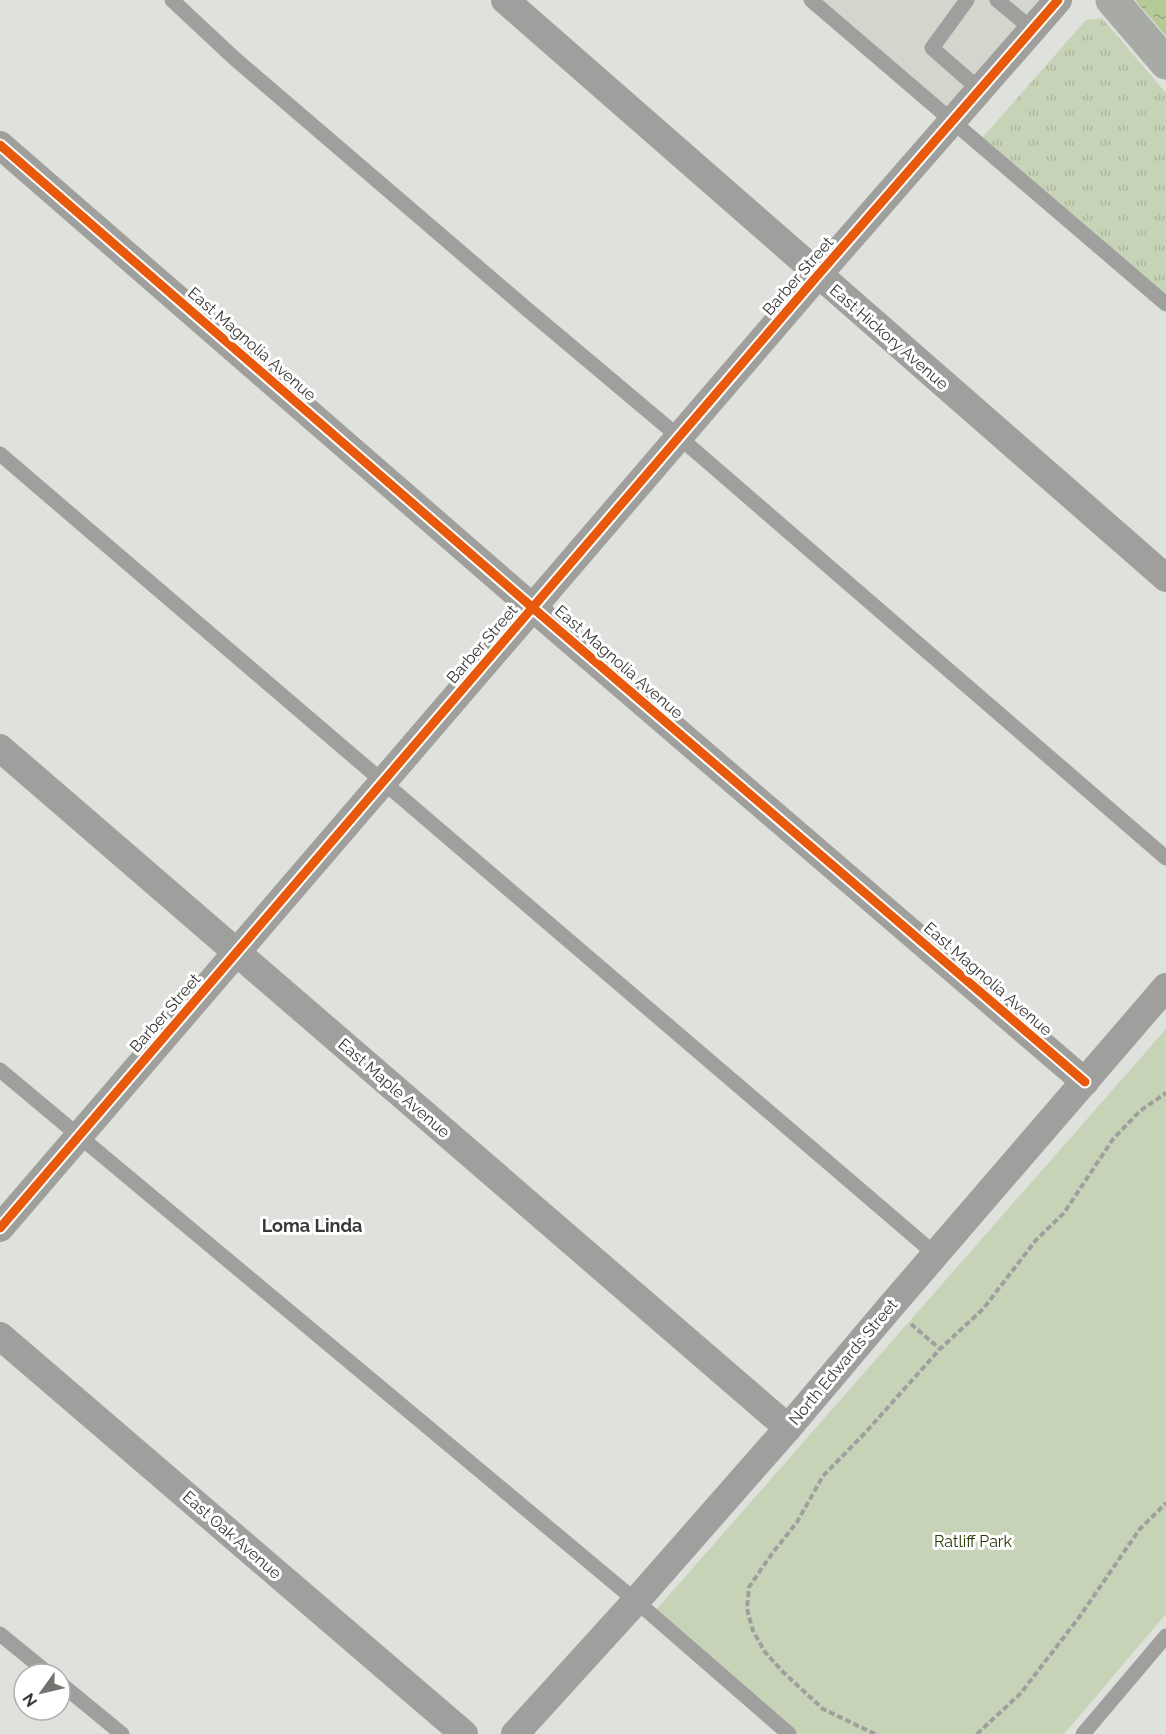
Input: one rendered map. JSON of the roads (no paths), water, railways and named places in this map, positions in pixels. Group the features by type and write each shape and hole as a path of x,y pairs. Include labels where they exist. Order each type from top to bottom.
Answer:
{"main road":[{"path":"1112,0 1166,63"}],"street":[{"name":"East Hickory Avenue","path":"505,0 1166,578"},
{"name":"Barber Street","path":"0,1228 818,275 1058,0"},
{"name":"East Magnolia Avenue","path":"0,145 533,608 1085,1082"},
{"name":"East Maple Avenue","path":"0,748 788,1428"},
{"name":"North Edwards Street","path":"515,1734 788,1428 1166,987"},
{"name":"East Oak Avenue","path":"0,1336 464,1734"}],"lane":[{"path":"172,0 252,73 679,437 1166,858"},
{"path":"811,0 1166,304"},
{"path":"967,0 932,48 980,90"},
{"path":"997,0 1033,30"},
{"path":"0,454 935,1254"},
{"path":"0,1070 636,1601 789,1734"},
{"path":"0,1634 34,1662"},
{"path":"1083,1734 1166,1636"},
{"path":"72,1693 122,1734"}],"water":[{"path":"1135,0 1166,0 1166,36"}],"district":[{"name":"Loma Linda","path":"312,1225"}],"park label":[{"name":"Ratliff Park","path":"973,1541"}]}
